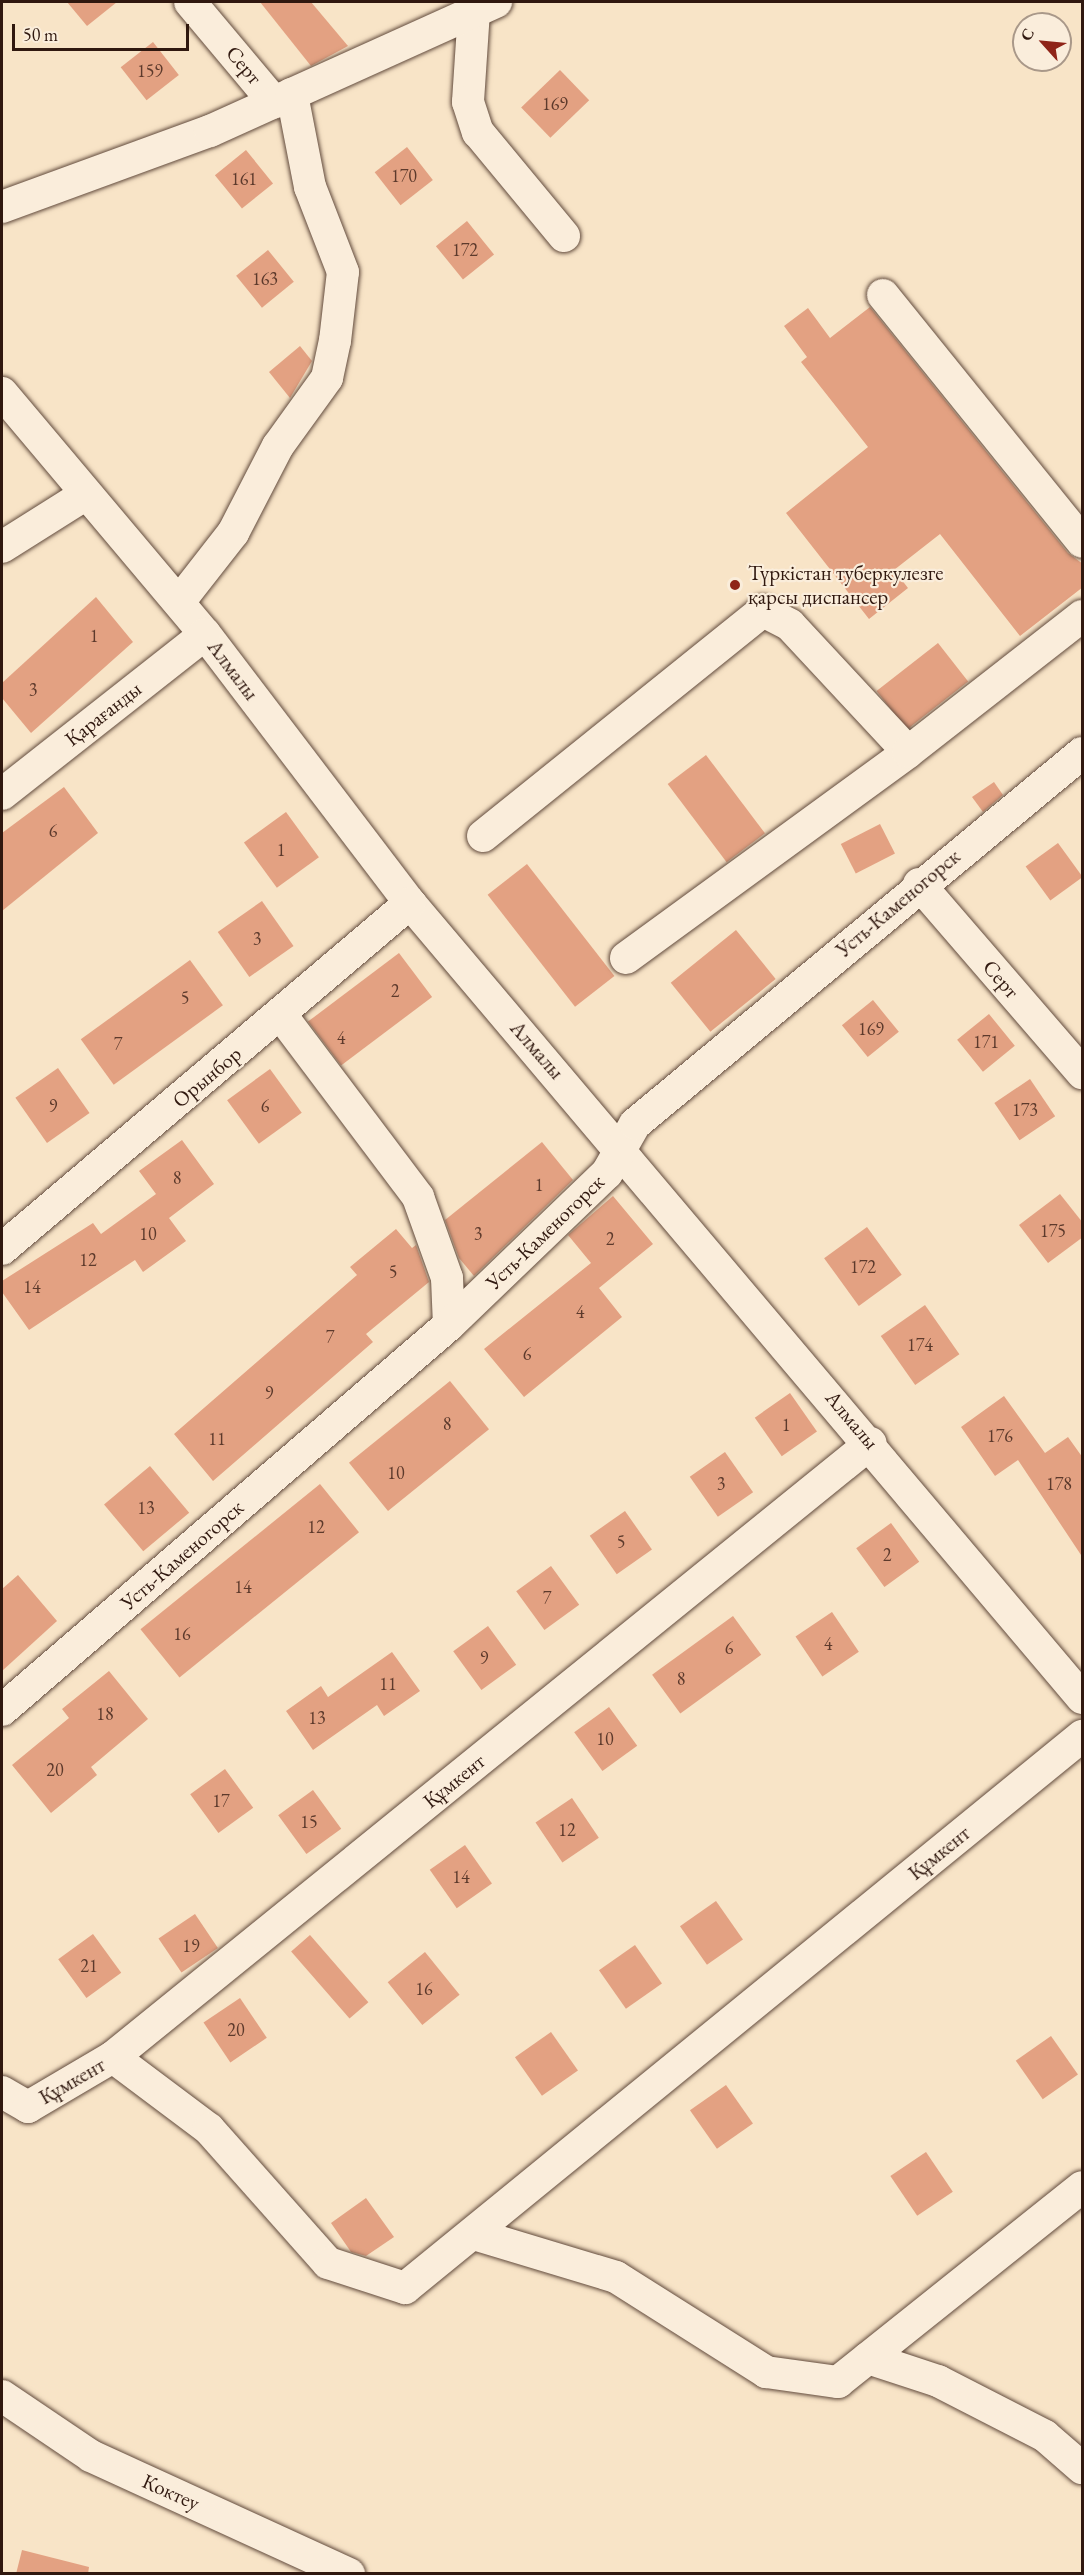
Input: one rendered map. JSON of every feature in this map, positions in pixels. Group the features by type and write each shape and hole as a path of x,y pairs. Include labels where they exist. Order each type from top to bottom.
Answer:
{"street":[{"name":"Серт","path":"190,2 283,98"},
{"path":"2,207 283,98 485,6"},
{"path":"485,6 468,102 478,132 564,236"},
{"path":"179,602 233,533 278,446 327,378 335,341 343,272 310,187 283,98"},
{"path":"883,295 1083,542"},
{"name":"Алмалы","path":"2,393 205,634 410,903 618,1151 871,1443 1083,1698"},
{"path":"2,547 86,494"},
{"path":"483,836 763,611 790,626 908,753"},
{"path":"626,958 908,753 1083,616"},
{"name":"Қарағанды","path":"2,794 205,634"},
{"name":"Усть-Каменогорск","path":"2,1710 449,1325 607,1173 635,1124 919,884 1083,753"},
{"name":"Серт","path":"919,884 1083,1074"},
{"name":"Орынбор","path":"2,1249 281,1015 410,903"},
{"path":"281,1015 418,1197 447,1278 449,1325"},
{"name":"Құмкент","path":"15,2099 113,2056 871,1443"},
{"name":"Құмкент","path":"113,2056 209,2129 328,2263 405,2288 477,2235 1083,1736"},
{"path":"477,2235 616,2277 766,2372 838,2382 1083,2187"},
{"path":"868,2358 938,2381 1045,2436 1083,2468"},
{"name":"Коктеу","path":"2,2396 91,2456 349,2574"}],"building":[{"path":"67,2 117,2 87,26"},
{"path":"260,2 311,2 348,46 311,66"},
{"path":"153,42 179,75 147,100 121,67"},
{"path":"560,70 589,100 550,138 521,108"},
{"path":"407,147 433,180 401,205 375,172"},
{"path":"246,150 273,183 242,209 215,175"},
{"path":"467,221 494,254 463,280 436,246"},
{"path":"268,250 294,282 262,308 236,276"},
{"path":"870,307 1068,553 1083,564 1083,587 1020,636 940,534 894,570 908,588 869,619 786,513 868,447 801,362 807,357 784,326 808,308 830,338"},
{"path":"300,346 312,361 290,398 269,372"},
{"path":"96,597 133,642 31,733 2,698 2,683"},
{"path":"938,643 968,682 907,730 877,691"},
{"path":"706,755 765,833 727,862 668,784"},
{"path":"994,782 1003,795 983,812 972,797"},
{"path":"64,787 98,833 2,911 2,833"},
{"path":"286,812 319,857 277,888 244,843"},
{"path":"880,824 895,853 856,873 841,844"},
{"path":"1058,843 1082,877 1050,900 1026,867"},
{"path":"527,864 614,976 575,1007 488,895"},
{"path":"262,901 294,946 249,977 218,932"},
{"path":"736,930 776,979 710,1032 671,983"},
{"path":"399,953 432,997 341,1066 308,1022"},
{"path":"190,960 223,1005 114,1085 81,1039"},
{"path":"873,1000 899,1032 868,1057 842,1025"},
{"path":"989,1014 1015,1046 983,1072 957,1040"},
{"path":"58,1068 90,1113 47,1143 15,1098"},
{"path":"270,1069 302,1113 259,1144 227,1100"},
{"path":"1030,1079 1055,1116 1020,1140 994,1103"},
{"path":"182,1140 214,1184 169,1218 186,1241 143,1272 135,1260 29,1330 2,1292 2,1281 93,1223 101,1234 156,1194 139,1171"},
{"path":"542,1142 573,1180 474,1276 459,1258 445,1220"},
{"path":"1060,1194 1083,1223 1083,1237 1048,1263 1019,1225"},
{"path":"613,1196 653,1244 599,1288 622,1317 524,1397 484,1349 591,1263 568,1235"},
{"path":"867,1227 902,1275 859,1306 824,1258"},
{"path":"396,1229 412,1248 416,1245 429,1282 366,1334 373,1342 213,1481 174,1434 357,1275 350,1267"},
{"path":"925,1305 959,1354 915,1385 881,1336"},
{"path":"450,1381 489,1429 388,1511 349,1463"},
{"path":"790,1393 817,1432 782,1456 755,1418"},
{"path":"1004,1396 1045,1453 1068,1437 1083,1458 1083,1558 1018,1460 995,1476 961,1427"},
{"path":"725,1452 753,1492 718,1517 690,1477"},
{"path":"150,1466 189,1513 143,1551 104,1505"},
{"path":"320,1484 359,1532 179,1678 140,1629"},
{"path":"625,1511 652,1550 617,1574 590,1536"},
{"path":"891,1523 919,1562 884,1587 856,1548"},
{"path":"551,1566 579,1605 544,1630 516,1591"},
{"path":"18,1575 57,1621 2,1671 2,1589"},
{"path":"832,1612 859,1652 822,1676 796,1637"},
{"path":"733,1616 761,1655 680,1714 652,1675"},
{"path":"488,1626 516,1665 481,1690 453,1651"},
{"path":"392,1652 420,1691 384,1716 377,1705 313,1750 286,1711 321,1686 328,1697"},
{"path":"109,1671 148,1719 91,1767 97,1775 51,1813 12,1765 69,1718 62,1709"},
{"path":"609,1707 637,1746 602,1771 574,1732"},
{"path":"225,1769 253,1808 218,1833 190,1794"},
{"path":"313,1790 341,1829 306,1854 278,1815"},
{"path":"572,1798 599,1838 562,1862 536,1823"},
{"path":"465,1845 492,1884 457,1908 430,1870"},
{"path":"716,1901 743,1940 707,1965 680,1926"},
{"path":"195,1914 218,1948 181,1973 159,1939"},
{"path":"93,1934 121,1973 86,1998 58,1959"},
{"path":"310,1935 368,2002 350,2019 291,1951"},
{"path":"635,1945 662,1984 626,2009 599,1970"},
{"path":"425,1952 460,1995 422,2025 388,1982"},
{"path":"240,1998 267,2038 230,2062 204,2023"},
{"path":"551,2032 578,2071 542,2096 515,2057"},
{"path":"1051,2036 1078,2075 1043,2099 1016,2061"},
{"path":"726,2085 753,2124 717,2149 690,2110"},
{"path":"926,2152 953,2192 917,2216 890,2176"},
{"path":"366,2198 394,2237 366,2256 351,2252 331,2223"},
{"path":"22,2550 89,2567 88,2574 16,2574"}],"place":[{"name":"Түркістан туберкулезге қарсы диспансер","path":"735,585"}]}
